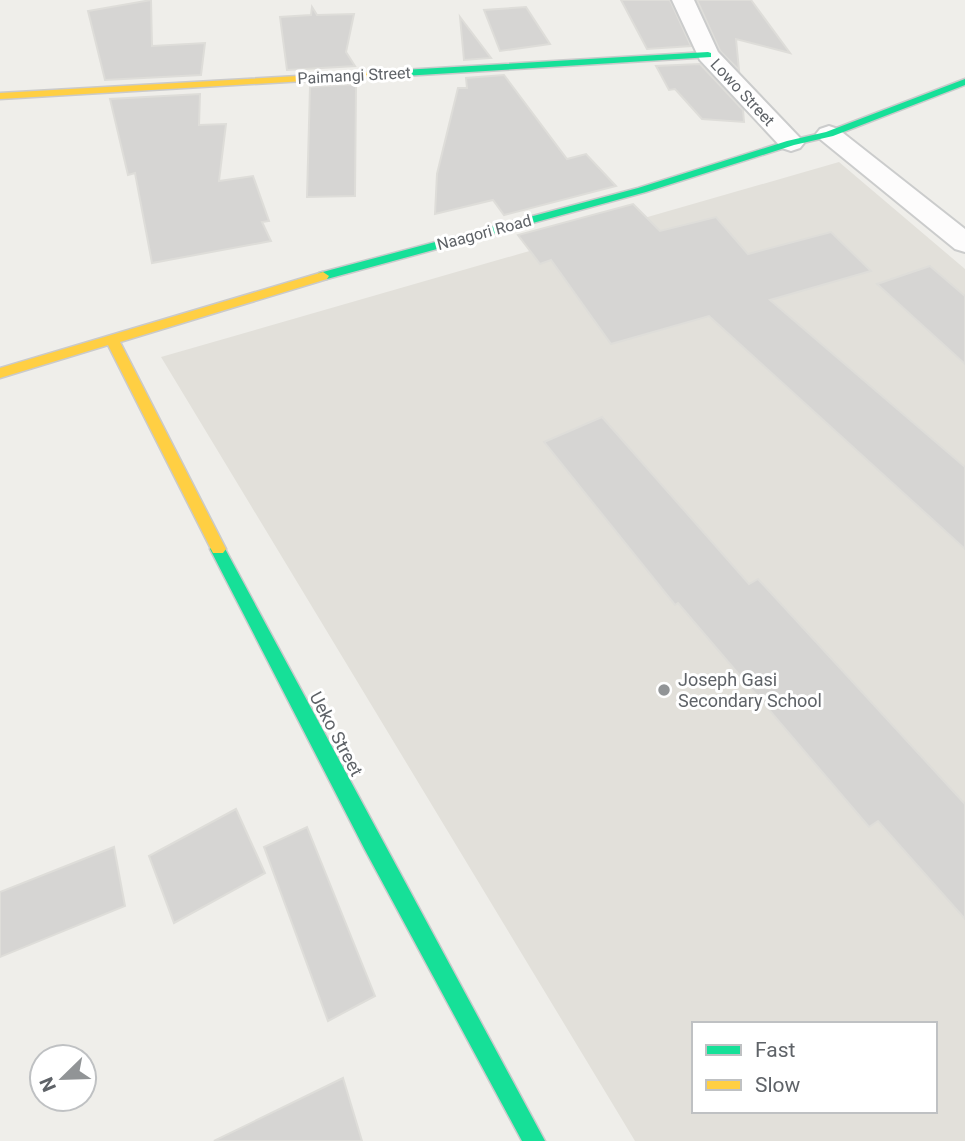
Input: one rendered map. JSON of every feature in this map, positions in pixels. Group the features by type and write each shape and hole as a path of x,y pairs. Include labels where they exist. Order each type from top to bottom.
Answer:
{"street":[{"name":"Lowo Street","path":"683,0 708,55 791,143"},
{"name":"Paimangi Street","path":"0,96 708,55"},
{"name":"Naagori Road","path":"0,373 368,263 642,190 791,143 829,134 965,82"},
{"path":"829,134 965,243"},
{"name":"Ueko Street","path":"113,341 229,572 412,921 534,1141"}],"shaded area":[{"name":"Joseph Gasi Secondary School","path":"839,162 965,269 965,1141 635,1141 161,357"}],"building":[{"path":"151,0 152,46 205,43 201,75 105,80 88,11"},
{"path":"621,0 670,0 691,46 647,49"},
{"path":"697,0 751,0 790,53 736,39 739,70 720,51"},
{"path":"312,7 317,15 354,14 346,52 355,66 287,70 280,17 311,15"},
{"path":"526,7 550,44 500,51 484,10"},
{"path":"460,17 491,58 464,60"},
{"path":"700,64 743,110 744,122 702,119 675,89 669,90 656,66"},
{"path":"504,75 567,159 586,154 616,186 504,215 493,200 435,214 437,174 458,88 467,88 466,78"},
{"path":"356,84 355,196 307,197 310,87"},
{"path":"200,94 199,125 226,124 219,181 253,176 269,221 262,222 271,241 152,263 135,173 128,175 110,99"},
{"path":"633,204 660,231 716,217 748,254 831,232 871,271 770,300 965,467 965,549 709,316 611,344 551,260 540,264 518,235"},
{"path":"930,266 965,296 965,364 877,284"},
{"path":"602,417 749,584 758,579 965,804 965,919 878,821 869,827 678,603 675,605 544,442"},
{"path":"236,809 265,873 174,923 149,856"},
{"path":"307,827 375,996 328,1021 264,847"},
{"path":"114,847 125,906 0,957 0,892"},
{"path":"343,1078 362,1141 214,1141"}],"traffic: fast":[{"path":"403,73 708,55"},
{"path":"323,276 642,190 791,143 829,134 965,82"},
{"path":"218,549 372,843 534,1141"}],"traffic: slow":[{"path":"0,96 403,73"},
{"path":"0,373 323,276"},
{"path":"113,341 218,549"}],"place":[{"name":"Joseph Gasi Secondary School","path":"664,690"}]}
